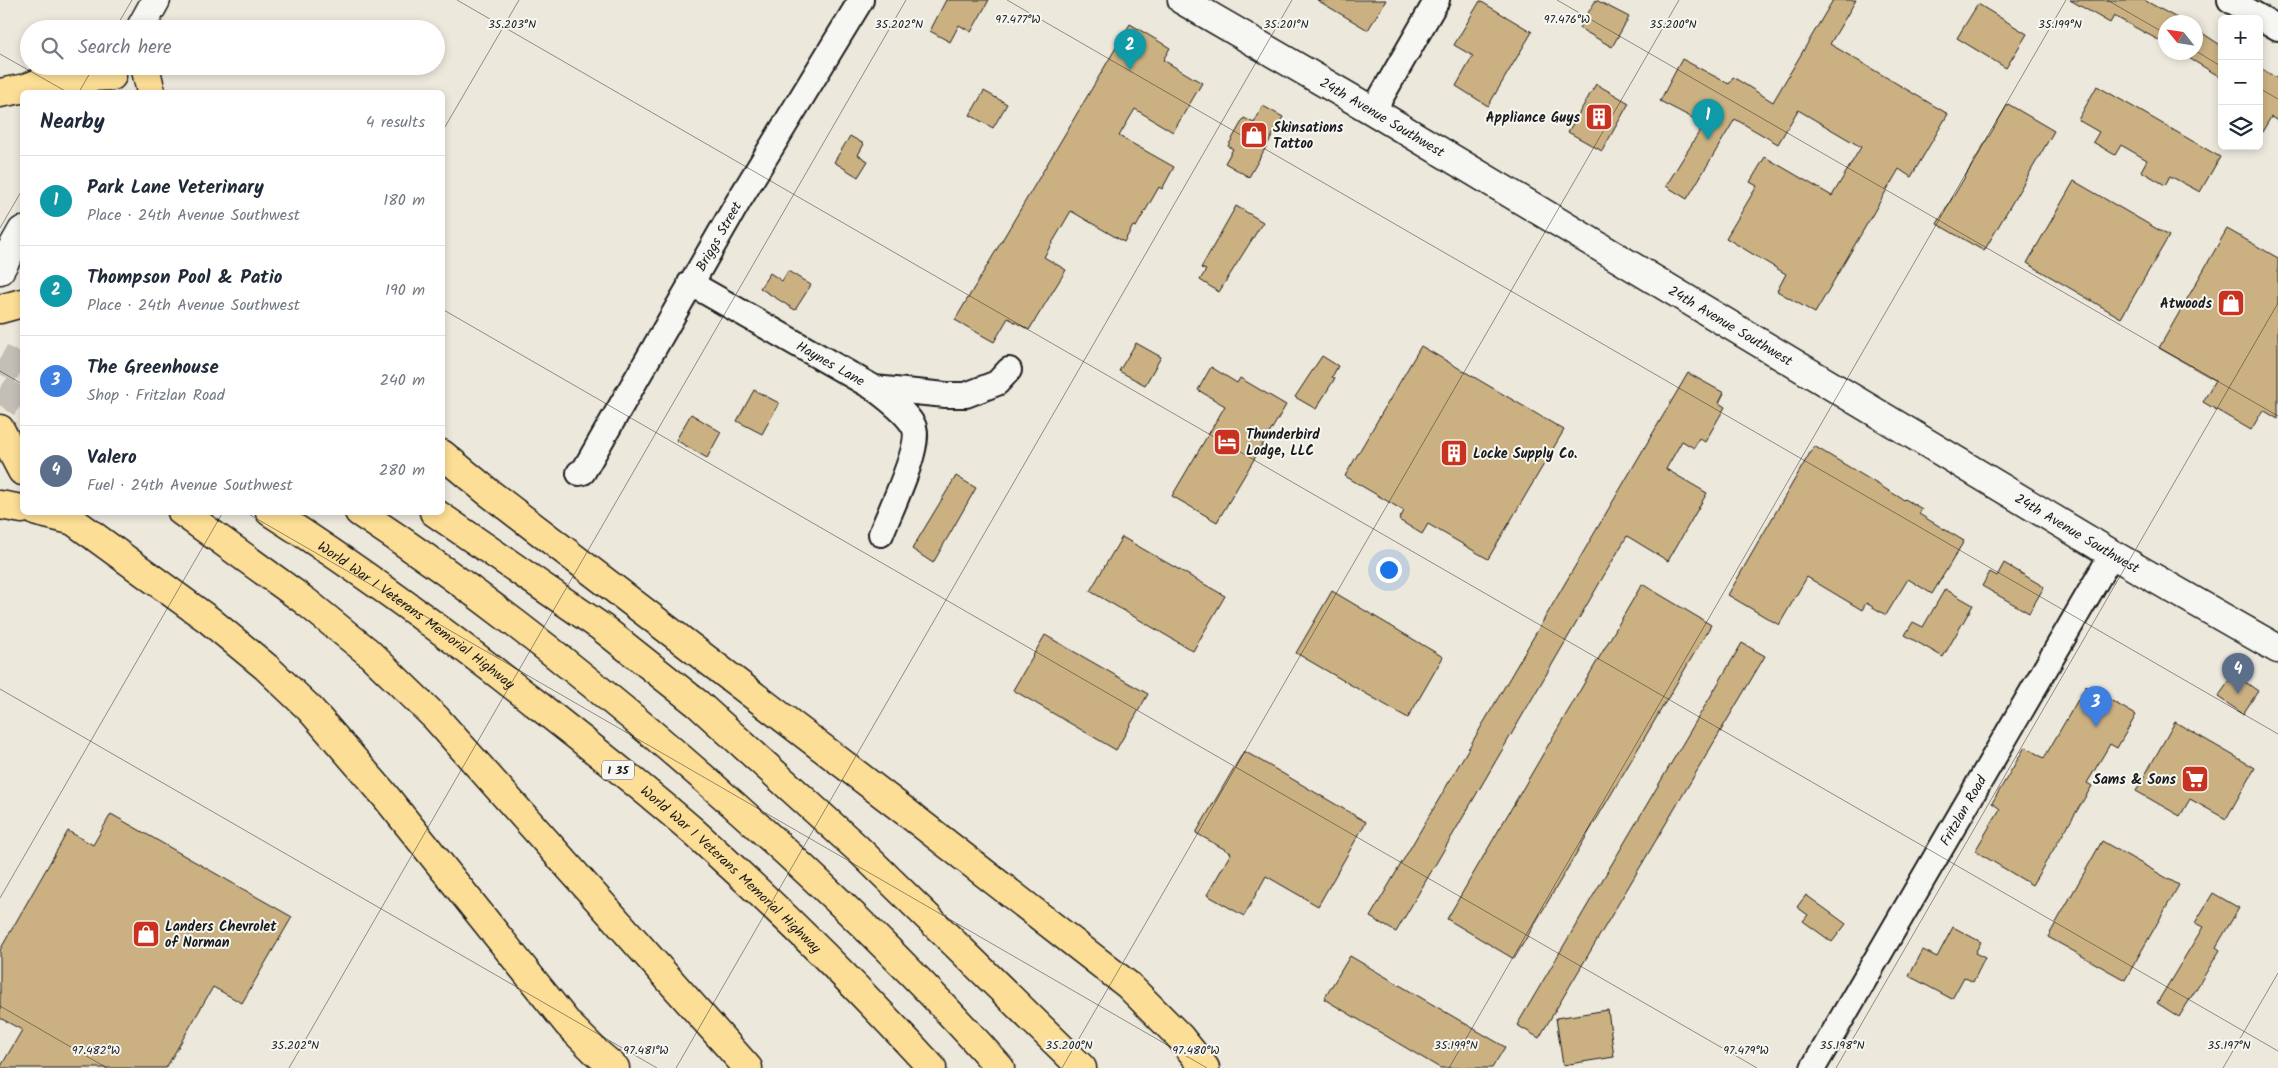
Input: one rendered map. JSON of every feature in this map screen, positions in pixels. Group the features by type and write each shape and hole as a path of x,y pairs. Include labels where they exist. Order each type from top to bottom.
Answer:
{"highway":[{"path":"147,75 151,90"},
{"path":"0,93 26,88 50,79 111,78"},
{"path":"0,309 20,304"},
{"path":"0,429 20,467"},
{"path":"445,456 496,498 1113,973 1180,1038 1205,1068"},
{"path":"0,505 20,509"},
{"path":"186,515 312,606 368,652 429,712 748,1068"},
{"name":"World War I Veterans Memorial Highway","path":"275,515 377,583 481,660 692,831 789,921 883,1015 932,1068"},
{"path":"363,515 480,598 564,661 667,745 782,848 879,941 1000,1068"},
{"path":"438,515 600,627 698,704 858,848 1082,1068"},
{"path":"65,516 209,620 266,667 310,709 382,792 568,1024 615,1068"}],"main road":[{"path":"145,20 156,0"},
{"name":"24th Avenue Southwest","path":"1182,0 1373,111 2112,554 2278,649"},
{"path":"0,270 20,235"}],"street":[{"name":"Briggs Street","path":"579,473 583,472 690,283 861,0"},
{"path":"1373,111 1437,0"},
{"path":"2230,0 2278,28"},
{"name":"Haynes Lane","path":"690,283 874,388 946,395 966,394 997,383 1009,370"},
{"path":"874,388 907,416 914,426 916,436 912,455 881,534"},
{"name":"Fritzlan Road","path":"1813,1068 2112,554"}],"building":[{"path":"946,0 989,0 971,32 959,25 950,42 930,31"},
{"path":"1317,0 1386,0 1368,30"},
{"path":"1596,0 1629,17 1612,47 1579,28"},
{"path":"1833,0 1856,0 1830,44 1948,114 1911,177 1899,169 1815,313 1777,291 1786,274 1726,238 1757,186 1750,182 1765,157 1832,196 1861,147 1798,110 1778,144 1735,119 1687,199 1666,186 1704,124 1660,101 1682,59 1729,84 1733,77 1773,102"},
{"path":"2070,0 2144,0 2171,15 2158,15 2158,40 2114,16 2110,23"},
{"path":"1480,1 1532,32 1488,106 1456,86 1473,56 1454,45"},
{"path":"1978,4 2027,34 2006,68 1957,38"},
{"path":"1130,24 1170,48 1163,60 1202,83 1173,132 1135,109 1119,136 1174,167 1162,189 1159,187 1136,227 1133,226 1124,242 1071,211 1044,257 1066,270 1029,330 1008,318 994,342 955,320"},
{"path":"2203,34 2218,43 2218,76 2192,60 2203,60"},
{"path":"2263,70 2278,79 2278,121 2271,117 2263,130"},
{"name":"Appliance Guys","path":"1596,84 1629,103 1602,151 1568,132"},
{"path":"2097,86 2220,157 2200,192 2170,176 2165,185 2141,171 2147,160 2121,145 2115,155 2093,142 2099,132 2078,120"},
{"path":"984,91 1007,104 993,128 970,115"},
{"path":"2008,104 2054,131 1984,251 1937,224"},
{"name":"Skinsations Tattoo","path":"1263,106 1283,117 1249,177 1225,163 1233,149 1228,146 1244,118 1254,123"},
{"path":"850,136 864,144 858,155 868,161 858,177 834,162"},
{"path":"2074,181 2169,236 2121,318 2027,263"},
{"path":"1236,206 1263,222 1219,292 1200,280 1206,270 1201,268"},
{"name":"Atwoods","path":"2227,229 2278,258 2278,419 2263,410 2251,430 2203,402 2215,380 2159,348"},
{"path":"788,271 811,285 795,310 760,288 770,273 782,281"},
{"path":"1136,343 1161,357 1145,385 1119,371"},
{"name":"Locke Supply Co.","path":"1421,346 1564,430 1488,559 1428,524 1422,534 1399,520 1404,511 1345,476"},
{"path":"1322,356 1338,366 1332,377 1335,378 1316,409 1295,397"},
{"path":"1211,367 1237,383 1240,378 1286,405 1217,522 1172,496 1225,406 1198,390"},
{"path":"1688,373 1724,393 1719,403 1725,407 1705,442 1699,438 1694,448 1682,441 1666,469 1707,493 1668,561 1627,536 1396,932 1370,917"},
{"path":"754,390 779,403 762,434 737,421"},
{"path":"691,414 721,432 707,458 676,440"},
{"path":"1814,446 1922,509 1919,514 1964,541 1932,594 1908,579 1886,615 1866,603 1862,610 1807,577 1779,625 1728,595"},
{"path":"956,476 976,488 933,563 912,549"},
{"path":"1122,537 1225,596 1193,651 1090,591"},
{"path":"2004,563 2044,587 2029,613 1982,586 1990,572 1997,576"},
{"path":"1642,584 1711,625 1514,959 1447,919"},
{"path":"1945,589 1973,605 1943,657 1905,635 1913,622 1923,627"},
{"path":"1332,591 1443,657 1408,718 1296,653"},
{"path":"1045,635 1148,694 1116,750 1013,690"},
{"path":"1742,643 1765,656 1539,1038 1517,1025"},
{"path":"2234,674 2258,691 2243,714 2218,697"},
{"path":"2086,686 2136,715 2117,748 2110,744 2087,783 2092,786 2032,885 1975,851 2000,809 1992,803 2025,747 2044,758"},
{"name":"Sams & Sons","path":"2175,722 2255,768 2226,819 2190,799 2180,816 2136,791"},
{"path":"1244,751 1366,822 1318,906 1266,876 1244,916 1207,895 1231,853 1196,833"},
{"name":"Landers Chevrolet of Norman","path":"111,814 292,917 242,1003 213,987 166,1068 0,1068 22,1030 0,1018 0,950 68,831 93,845"},
{"path":"2102,841 2179,885 2125,980 2048,937"},
{"path":"2213,893 2239,908 2216,947 2220,950 2179,1017 2157,1003 2203,927 2195,923"},
{"path":"1806,895 1846,924 1832,942 1803,921 1808,915 1797,907"},
{"path":"1953,927 1981,942 1975,953 1985,958 1973,982 1964,977 1952,999 1909,976 1923,950 1937,957"},
{"path":"1350,956 1505,1047 1492,1068 1440,1068 1324,999"},
{"path":"1608,1010 1614,1057 1563,1065 1556,1018"}],"tunnel":[{"path":"0,358 20,369"},
{"path":"0,388 20,403"}],"place":[{"name":"Thompson Pool & Patio","path":"1130,70"},
{"name":"Appliance Guys","path":"1599,117"},
{"name":"Skinsations Tattoo","path":"1254,135"},
{"name":"Park Lane Veterinary","path":"1708,140"},
{"name":"Atwoods","path":"2231,303"},
{"name":"Thunderbird Lodge, LLC","path":"1227,442"},
{"name":"Locke Supply Co.","path":"1454,453"},
{"name":"Valero","path":"2238,694"},
{"name":"The Greenhouse","path":"2096,727"},
{"name":"Sams & Sons","path":"2195,779"},
{"name":"Landers Chevrolet of Norman","path":"146,934"}]}
